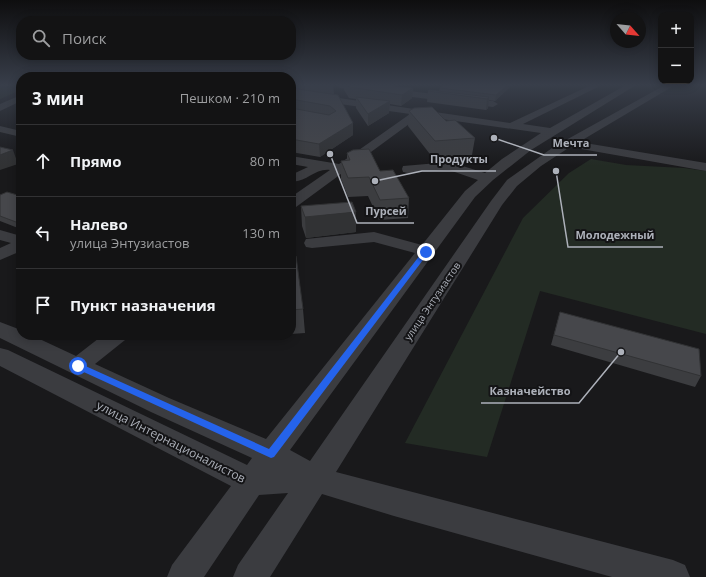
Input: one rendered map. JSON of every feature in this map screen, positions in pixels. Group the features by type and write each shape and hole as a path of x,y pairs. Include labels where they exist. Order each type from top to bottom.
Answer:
{"street":[{"path":"296,200 419,112 466,124 511,126 560,138 706,167"},
{"path":"511,126 548,112"},
{"name":"улица Энтузиастов","path":"250,577 496,204 512,184 537,163 586,112"},
{"name":"улица Энтузиастов","path":"184,577 271,454 470,194 486,178 514,155 560,138 615,112"},
{"path":"0,129 16,133"},
{"path":"296,161 342,168"},
{"path":"296,178 321,165"},
{"path":"408,169 450,166 486,178"},
{"path":"0,235 16,240"},
{"path":"312,243 374,237 426,252"},
{"path":"0,255 16,247"},
{"path":"0,329 16,337"},
{"path":"23,340 271,454 315,479 658,575"},
{"path":"78,366 111,340"},
{"name":"улица Интернационалистов","path":"0,356 252,482 315,479"}],"shaded area":[{"path":"591,159 626,165 684,168 706,171 706,334 540,291 487,457 405,443 523,218 569,173"}],"building":[{"path":"296,112 312,112 329,115 334,112 347,112 353,123 319,144 296,140"},
{"path":"410,112 437,112 446,121 455,120 475,138 435,141"},
{"path":"0,147 13,150 0,155"},
{"path":"369,149 380,171 393,170 409,198 380,200 369,177 348,178 341,161 350,160 347,153 353,150"},
{"path":"7,192 16,195 16,222 0,216 0,195"},
{"path":"352,202 356,212 305,217 301,206"},
{"path":"296,256 303,309 296,310"},
{"path":"560,312 699,349 701,376 554,335"}],"place":[{"name":"Мечта","path":"494,138"},
{"name":"Пурсей","path":"330,154"},
{"name":"Молодежный","path":"556,171"},
{"name":"Продукты","path":"375,181"},
{"name":"Казначейство","path":"621,352"}],"route":[{"path":"78,366 160,405 271,454 426,252"}]}
